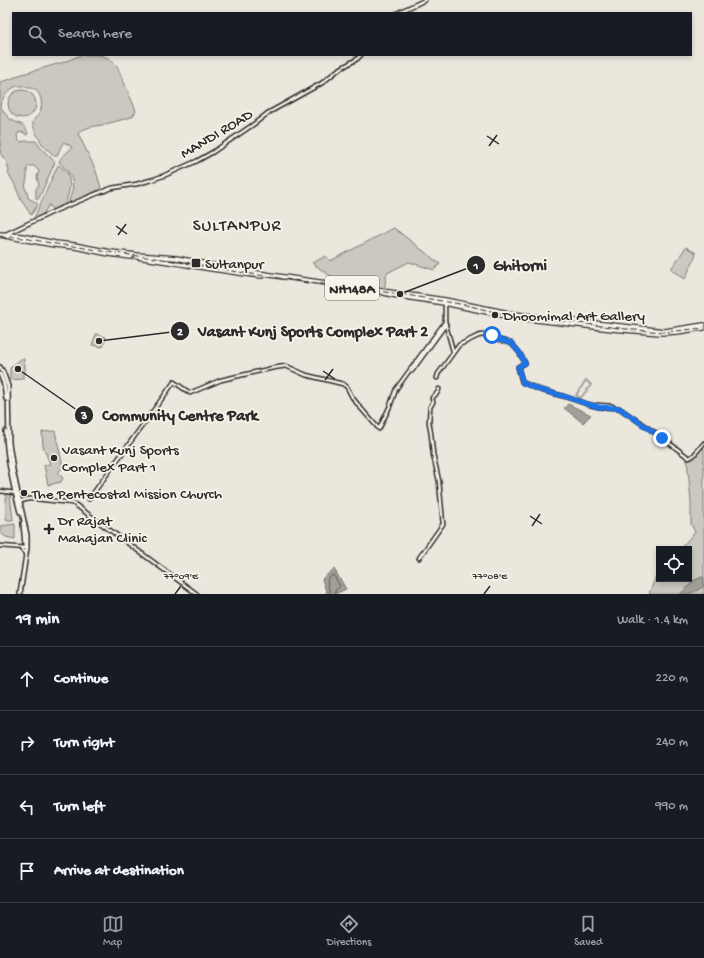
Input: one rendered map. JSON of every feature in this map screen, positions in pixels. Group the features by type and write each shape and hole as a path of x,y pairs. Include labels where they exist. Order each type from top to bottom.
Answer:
{"highway":[{"name":"NH148A","path":"3,235 22,236 55,243 74,245 98,251 176,258 226,271 277,277 392,295 445,301 511,317 665,331 704,325"},
{"name":"NH148A","path":"572,322 660,333 704,328"}],"main road":[{"path":"0,367 8,386 9,443 22,520 25,549 19,594"},
{"path":"0,374 5,387 6,442 10,467 19,502"}],"street":[{"path":"399,12 425,0"},
{"name":"MANDI ROAD","path":"3,235 96,194 112,188 138,184 151,180 196,161 213,152 268,113 322,84 338,70 358,59 360,56"},
{"path":"445,301 446,323 453,351"},
{"path":"88,499 174,382 190,393 220,380 286,366 305,375 343,384 347,387 359,406 379,429 399,385 446,323"},
{"path":"437,378 438,374 460,344 478,336 491,335 500,340 510,342 519,352 525,363 518,367 522,382 530,386 563,394 595,405 621,407 689,458 693,456 704,443"},
{"path":"419,558 443,524 439,481 433,454 429,422 430,407 433,402 432,398 440,388"},
{"path":"0,491 16,494"},
{"path":"19,502 36,499 71,503 197,594"},
{"path":"0,547 25,549"}],"shaded area":[{"path":"79,56 101,56 109,59 117,66 136,111 132,117 90,127 78,133 96,171 101,188 74,202 70,202 73,187 72,179 59,162 72,147 64,142 57,156 54,156 42,143 33,125 34,120 39,114 41,105 41,99 37,91 24,86 18,86 11,89 3,98 0,105 0,82"},
{"path":"22,90 32,94 36,104 32,114 22,118 12,114 8,104 12,94"},
{"path":"0,105 9,118 25,127 28,134 26,135 23,132 18,133 18,140 21,142 36,141 55,162 37,200 36,189 39,185 37,177 39,171 34,166 29,166 27,168 25,188 28,198 37,203 37,206 31,215 21,200 8,173 9,170 6,161 0,153"},
{"path":"58,165 68,174 70,182 66,202 63,206 54,210 49,205 43,214 35,219 34,218"},
{"path":"394,228 440,264 434,270 409,262 387,273 384,290 342,284 312,263 326,256 330,261"},
{"path":"686,247 696,253 685,279 671,269"},
{"path":"96,334 106,337 103,347 92,345"},
{"path":"21,359 24,359 25,364 25,374 23,374 23,379 10,380 10,368"},
{"name":"Vasant Kunj Sports Complex Part 1","path":"55,431 63,467 58,473 63,478 61,482 48,485 44,465 50,464 43,446 42,432"},
{"path":"704,448 704,594 649,594 656,576 656,582 692,582 692,546 683,546 695,532 691,524 691,501 687,459"},
{"path":"6,494 10,495 13,520 6,520"},
{"path":"15,524 15,539 6,537 0,533 0,526"}],"water":[{"path":"568,404 591,415 583,423 564,408"},
{"path":"334,569 346,589 335,594 327,594 322,579"},
{"path":"702,577 704,578 704,586 687,594 680,594 693,581"}],"waterway":[{"path":"586,380 591,385 579,400 580,398 576,395 586,380"}],"railway":[{"path":"0,238 24,238 285,279 400,294 466,305 515,317 666,332 704,328"}],"place":[{"name":"Sultanpur","path":"196,263"},
{"name":"Ghitorni","path":"400,294"},
{"name":"Dhoomimal Art Gallery","path":"495,315"},
{"name":"Vasant Kunj Sports Complex Part 2","path":"99,341"},
{"name":"Community Centre Park","path":"18,369"},
{"name":"Vasant Kunj Sports Complex Part 1","path":"54,458"},
{"name":"The Pentecostal Mission Church","path":"24,493"},
{"name":"Dr Rajat Mahajan Clinic","path":"49,529"}],"district":[{"name":"SULTANPUR","path":"237,224"}],"route":[{"path":"492,335 500,340 510,342 519,352 525,363 518,367 523,383 540,390 587,404 599,407 619,408 662,438"}]}
